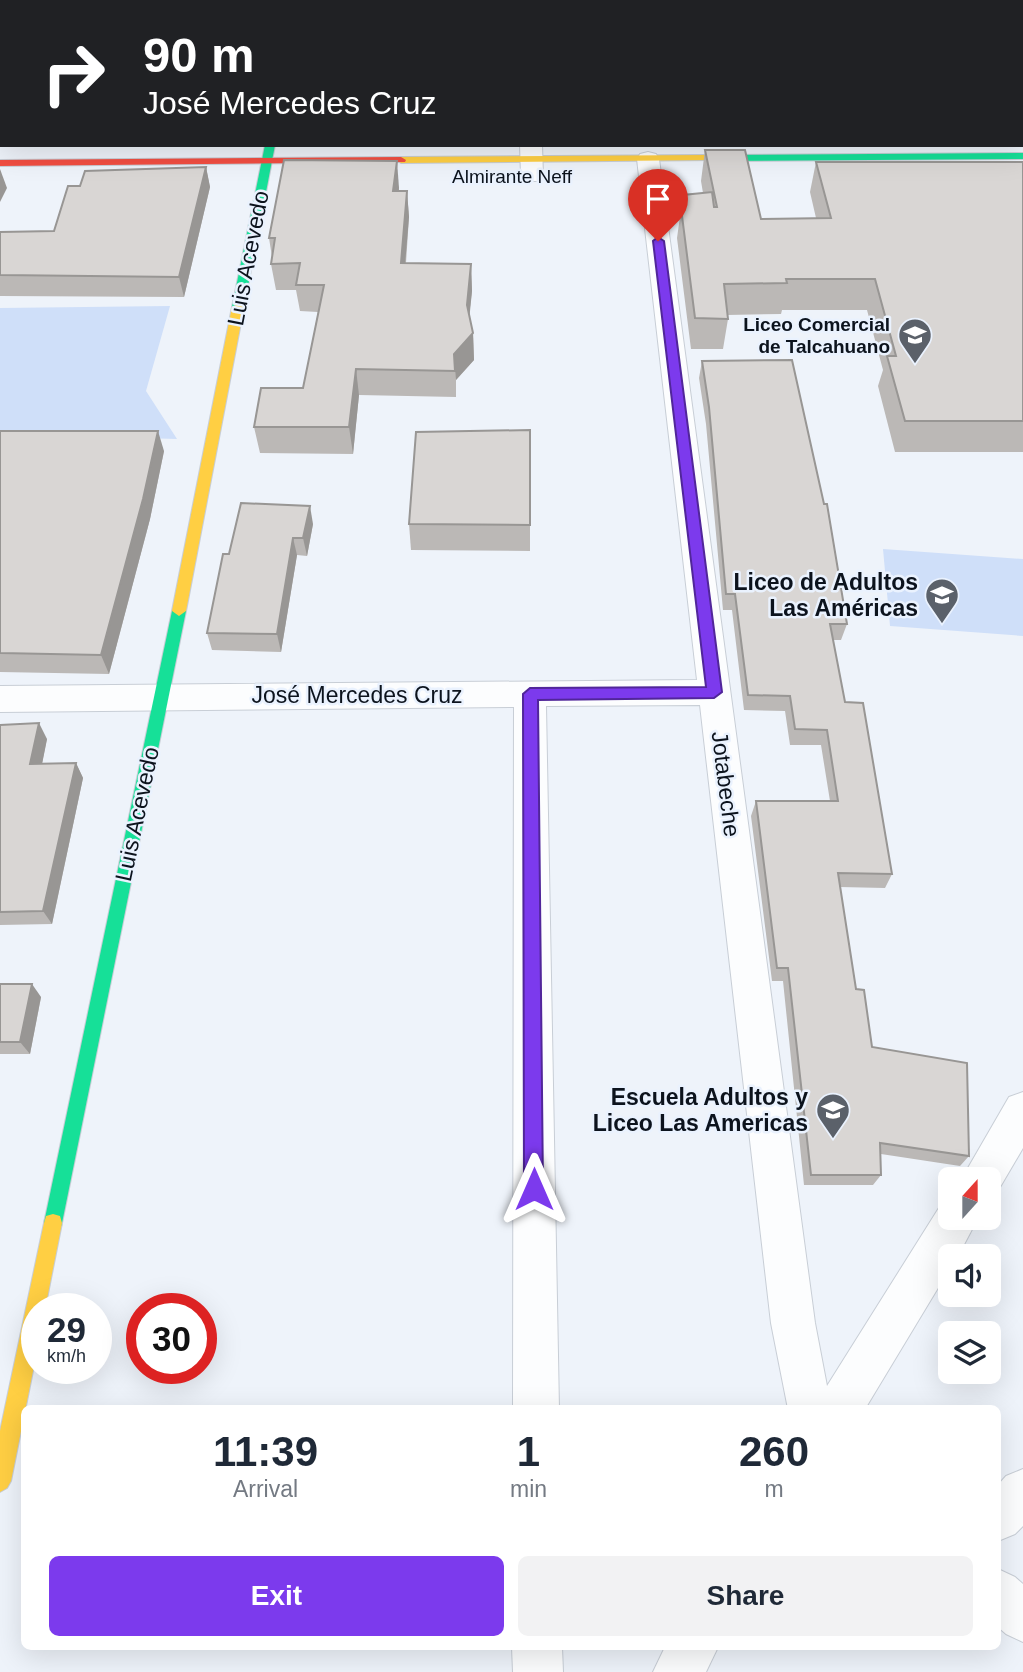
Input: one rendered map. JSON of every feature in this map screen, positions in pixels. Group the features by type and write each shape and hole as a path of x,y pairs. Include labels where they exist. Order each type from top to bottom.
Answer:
{"street":[{"name":"Almirante Neff","path":"649,167 1023,156"},
{"name":"Almirante Neff","path":"0,163 531,160 649,167 1023,171"},
{"name":"Almirante Neff","path":"0,178 267,161"},
{"name":"Luis Acevedo","path":"0,1481 161,697 267,161"},
{"name":"Jotabeche","path":"649,167 793,1323 810,1405"},
{"name":"José Mercedes Cruz","path":"0,698 714,692"},
{"path":"530,694 536,1405"},
{"path":"989,1167 1023,1111"},
{"path":"841,1405 950,1230"},
{"path":"1001,1514 1023,1493"},
{"path":"1001,1597 1023,1617"},
{"path":"537,1650 538,1672"},
{"path":"678,1672 691,1650"}],"shaded area":[{"path":"170,306 146,391 177,439 0,434 0,308"},
{"path":"883,549 1023,559 1023,636 890,626"}],"building":[{"path":"705,150 745,150 761,219 831,218 816,162 1023,162 1023,421 905,421 887,356 896,356 875,279 786,279 787,283 724,284 728,319 695,318 681,208 684,208 683,195 712,192 714,207 717,207"},
{"path":"284,160 397,161 393,191 407,191 401,263 471,264 467,305 473,333 454,354 455,371 356,369 349,427 254,427 261,388 303,388 324,285 296,285 300,263 271,264 275,238 269,238"},
{"path":"206,167 179,277 0,275 0,232 54,231 68,186 80,186 85,171"},
{"path":"792,360 824,504 827,504 847,624 830,624 845,702 863,703 892,874 838,873 856,989 864,990 872,1047 967,1063 969,1156 880,1143 881,1175 811,1175 788,968 777,968 756,801 838,801 827,730 795,729 790,696 748,695 735,594 726,594 709,407 702,361"},
{"path":"530,430 530,525 409,524 416,432"},
{"path":"0,431 158,431 143,499 101,655 0,653"},
{"path":"241,503 310,506 303,538 293,538 277,634 207,633 223,554 229,554"},
{"path":"39,723 30,764 76,763 43,911 0,912 0,725"},
{"path":"0,984 32,984 20,1042 0,1042"}],"traffic: fast":[{"path":"238,307 270,147"},
{"path":"708,158 1023,156"},
{"path":"53,1223 179,611"}],"traffic: slow":[{"path":"401,160 708,158"},
{"path":"179,611 238,307"},
{"path":"0,1481 53,1223"}],"traffic: jam":[{"path":"0,163 401,160"}],"place":[{"name":"Liceo Comercial de Talcahuano","path":"915,365"},
{"name":"Liceo de Adultos Las Américas","path":"942,625"},
{"name":"Escuela Adultos y Liceo Las Americas","path":"833,1140"}],"route":[{"path":"534,1189 530,694 714,692 658,241"}]}
